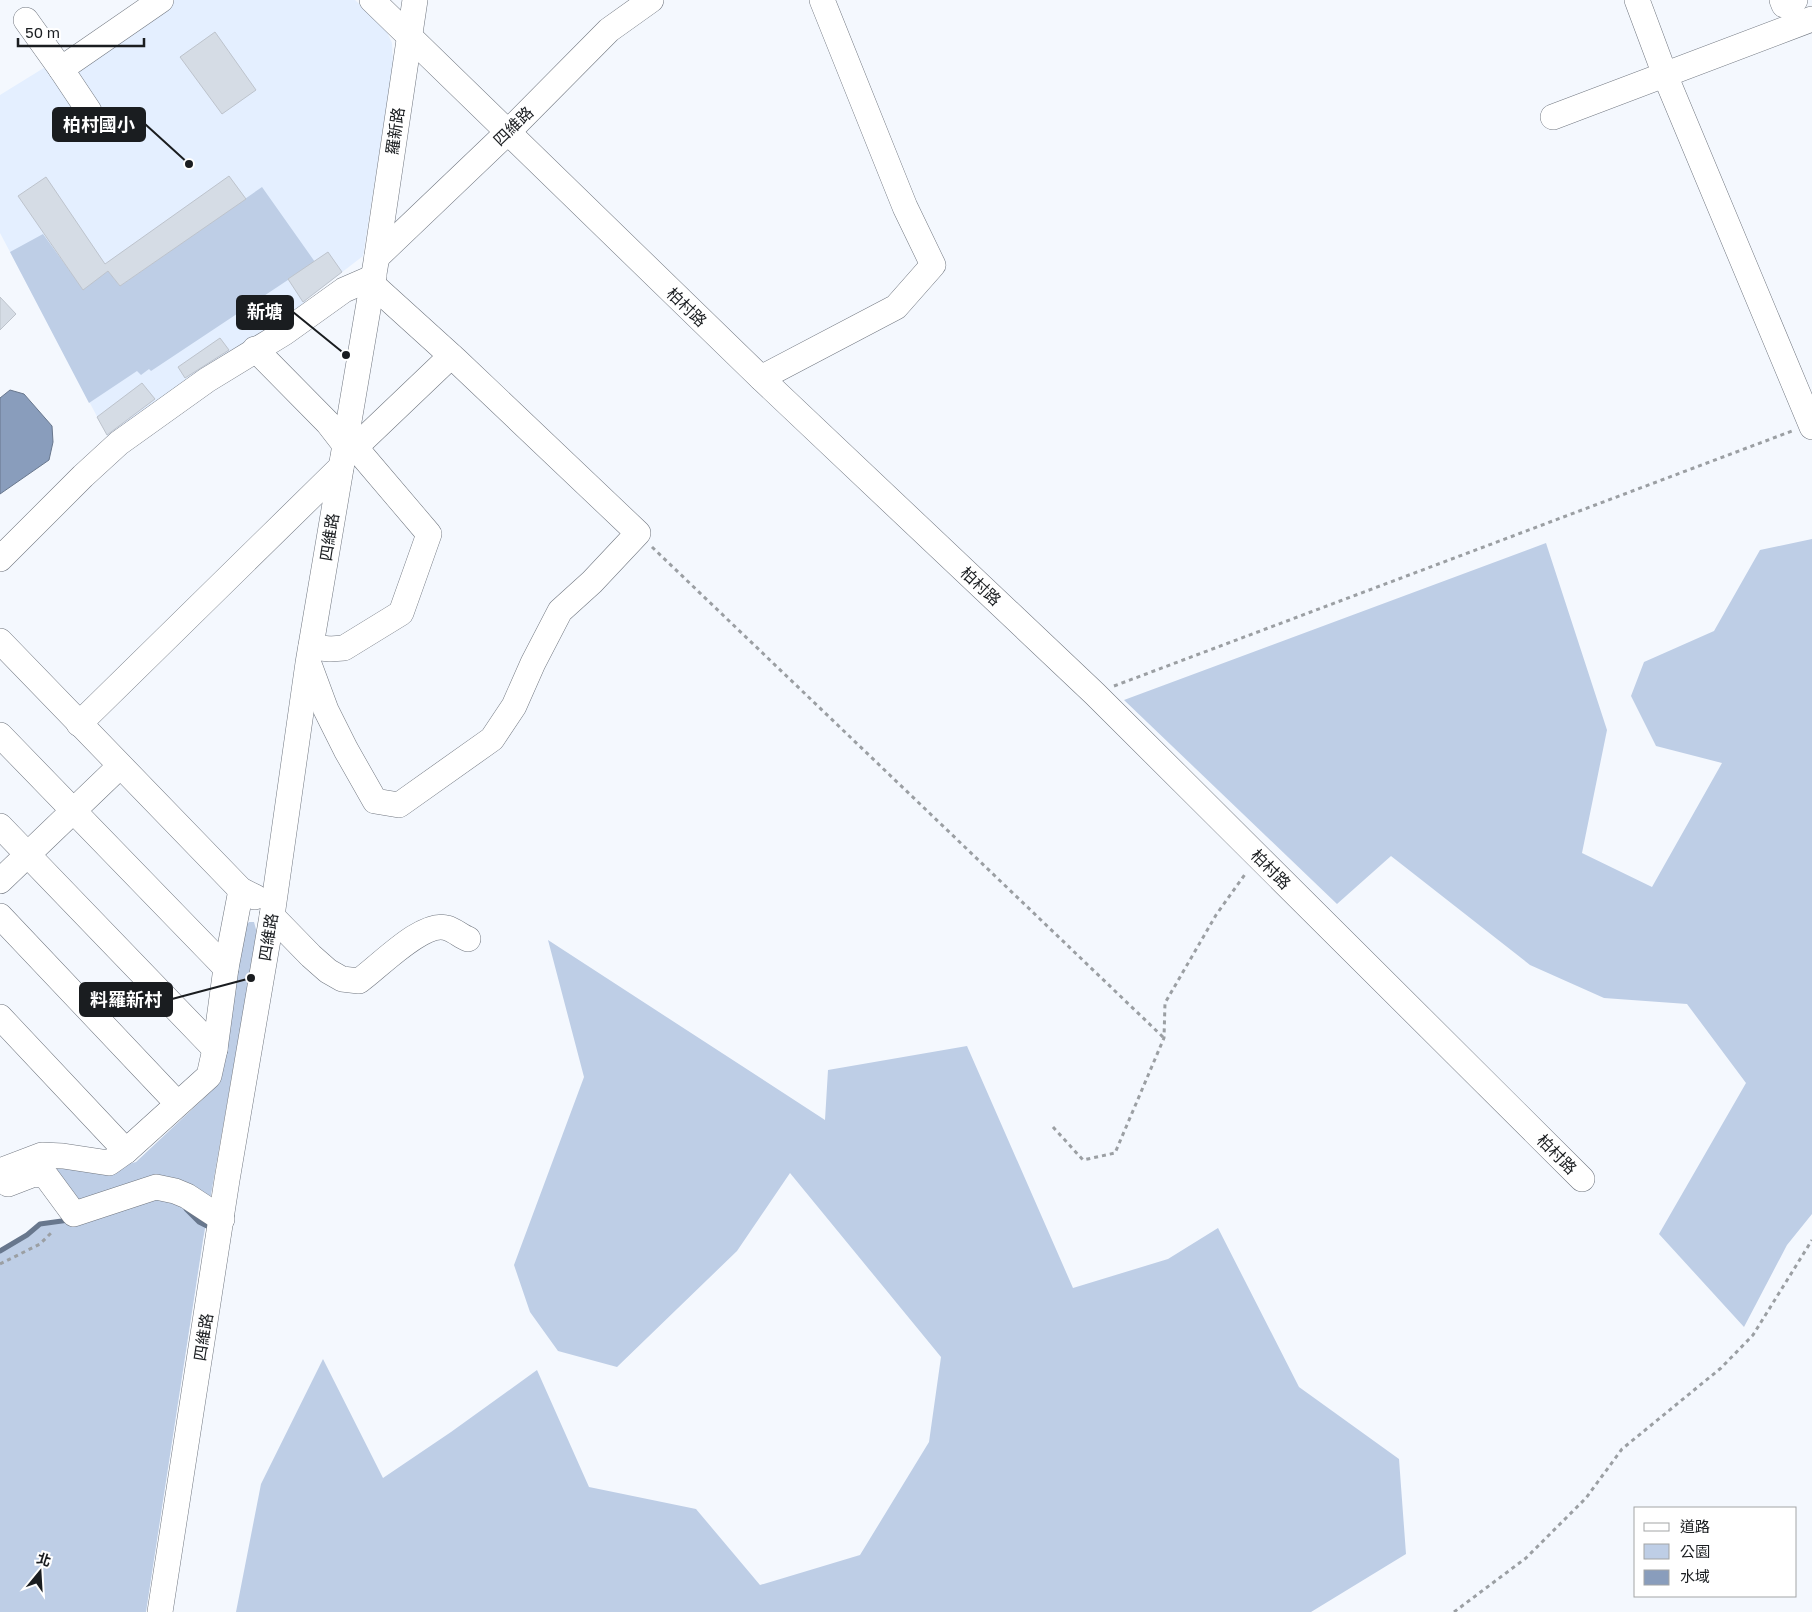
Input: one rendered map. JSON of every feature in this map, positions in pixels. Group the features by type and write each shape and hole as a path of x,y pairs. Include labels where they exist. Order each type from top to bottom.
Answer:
{"street":[{"path":"61,69 161,0"},
{"name":"柏村路","path":"372,0 761,378 1095,694 1582,1179"},
{"name":"羅新路","path":"375,270 415,0"},
{"name":"四維路","path":"160,1612 273,909 310,655 346,455 375,270 609,30 651,0"},
{"path":"761,378 896,307 933,265 906,207 822,0"},
{"path":"1637,0 1665,75 1811,425"},
{"path":"1782,0 1784,5 1795,0"},
{"path":"1554,117 1812,18"},
{"path":"26,20 89,111"},
{"path":"421,65 424,67 485,130 483,137 456,166 403,218 397,215 397,208 419,68 421,65"},
{"path":"0,559 119,443 200,385 255,349 284,333 375,270 451,356 638,533 592,582 560,611 533,663 514,706 492,739 399,804 375,802 326,710 310,655 330,649 344,648 401,612 429,534 346,455 328,423 255,349"},
{"path":"79,724 346,455 451,356"},
{"path":"0,641 241,890 273,909 311,956 342,979 359,981 418,934 434,926 447,928 468,939"},
{"path":"0,736 226,968"},
{"path":"0,881 120,766"},
{"path":"0,826 215,1049"},
{"path":"0,1171 42,1155 64,1156 109,1163 126,1152 177,1103 209,1076 215,1049 226,968 241,890"},
{"path":"0,916 177,1103"},
{"path":"0,1017 126,1152"},
{"path":"0,1186 34,1174 46,1176 74,1214 156,1187 187,1196 222,1219"}],"path":[{"path":"1095,694 1811,425"},
{"path":"638,533 1164,1038"},
{"path":"1053,1127 1083,1160 1115,1153 1164,1038 1165,1004 1216,915 1258,857"},
{"path":"0,1264 40,1244 54,1231"},
{"path":"1454,1612 1526,1558 1586,1498 1622,1449 1721,1368 1753,1335 1812,1240"}],"shaded area":[{"path":"145,0 355,0 386,30 392,43 393,65 363,256 306,300 309,305 110,441 0,233 0,95 68,53"}],"green space":[{"path":"262,187 315,262 151,371 149,369 141,375 137,371 89,403 10,252 43,234 83,289 108,271 120,286"},
{"path":"1812,539 1812,1214 1787,1245 1744,1327 1659,1234 1746,1083 1687,1004 1604,998 1530,965 1391,856 1337,904 1124,700 1546,543 1607,730 1582,853 1652,887 1722,763 1656,746 1631,696 1644,662 1714,631 1760,550"},
{"path":"249,922 254,922 257,933 203,1240 146,1612 0,1612 0,1251 27,1235 40,1224 70,1219 46,1176 46,1161 113,1168 136,1162 219,1084 240,932"},
{"path":"548,940 825,1120 828,1070 967,1046 1073,1288 1168,1259 1218,1228 1299,1387 1399,1459 1406,1554 1311,1612 236,1612 261,1484 323,1359 383,1478 537,1370 589,1487 696,1509 760,1585 860,1555 929,1442 941,1357 790,1173 737,1251 617,1367 558,1351 530,1312 514,1265 584,1077"}],"water":[{"path":"10,390 24,394 52,426 53,442 49,460 0,494 0,398"}],"building":[{"path":"215,32 256,90 222,114 180,57"},
{"path":"229,176 246,199 120,286 108,271 83,290 18,196 46,177 105,264"},
{"path":"328,252 342,272 303,302 288,279"},
{"path":"0,297 16,314 0,330"},
{"path":"220,338 229,350 185,378 178,367"},
{"path":"142,383 155,399 107,435 97,417"}],"waterway":[{"path":"186,1209 199,1222 213,1229"},
{"path":"0,1251 27,1235 40,1224 69,1220"}],"place":[{"name":"柏村國小","path":"189,164"},
{"name":"新塘","path":"346,355"},
{"name":"料羅新村","path":"251,978"}]}
